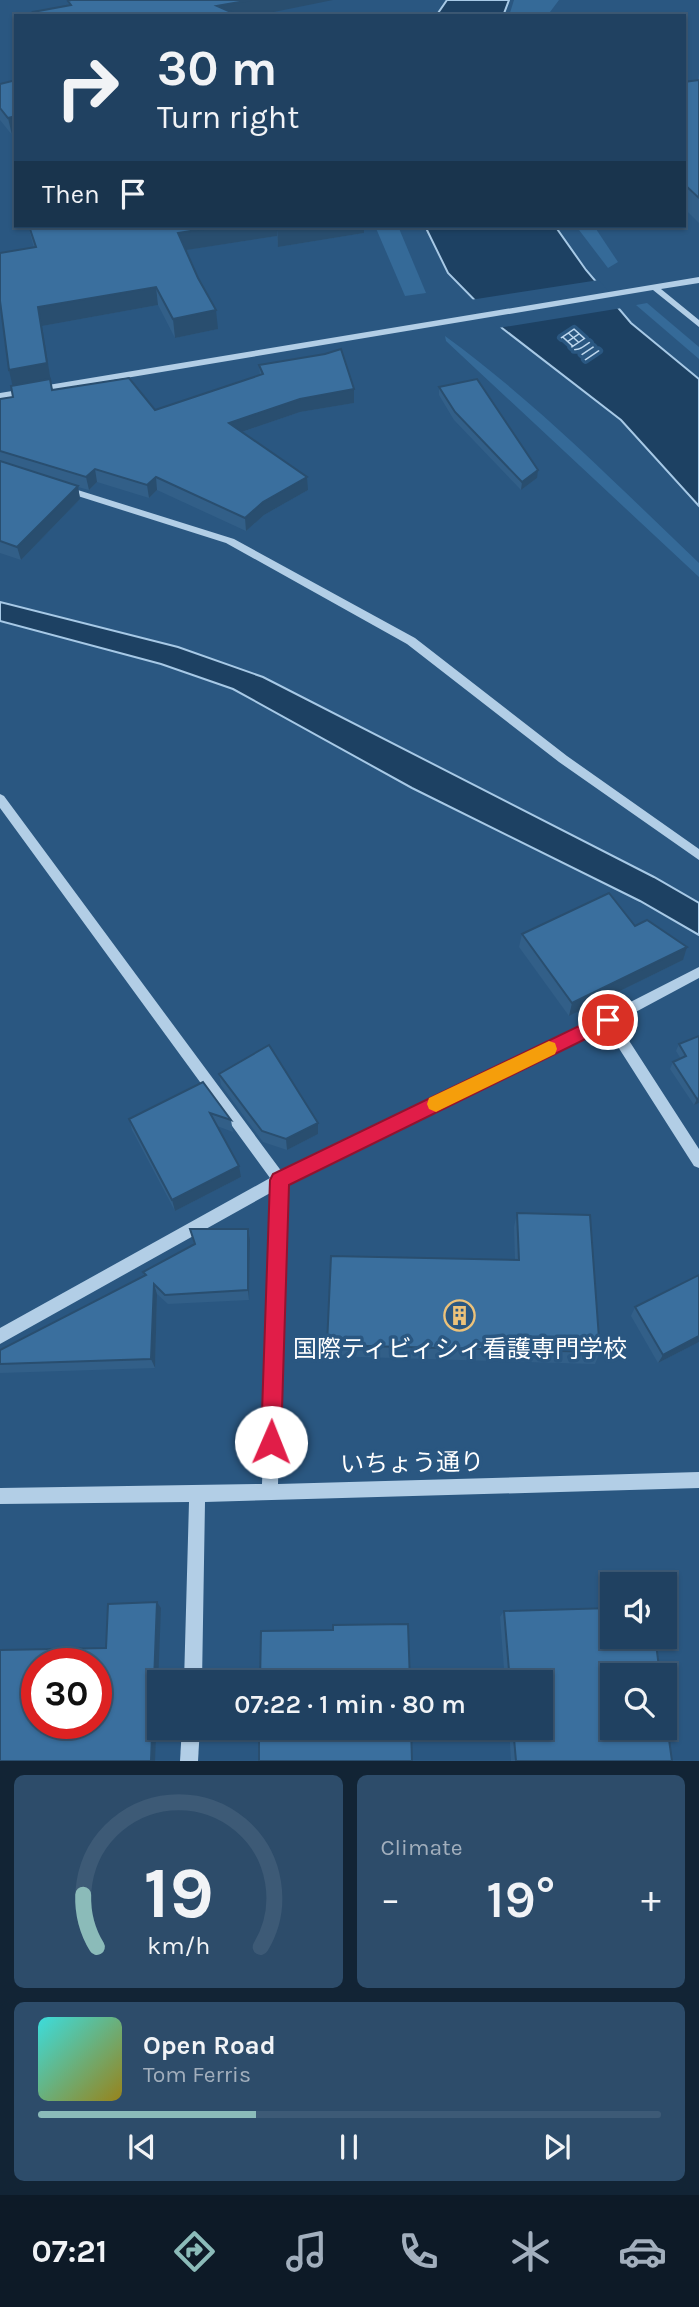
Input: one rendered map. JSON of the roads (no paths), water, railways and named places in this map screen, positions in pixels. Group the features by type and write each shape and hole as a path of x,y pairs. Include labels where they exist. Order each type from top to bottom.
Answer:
{"street":[{"path":"0,396 699,280"},
{"path":"654,288 699,324"},
{"path":"51,485 230,541 411,641 564,759 699,855"},
{"path":"0,799 280,1180 270,1492"},
{"path":"0,1336 280,1180 608,1020 699,972"},
{"path":"608,1020 699,1161"},
{"name":"いちょう通り","path":"0,1496 197,1494 699,1480"},
{"path":"193,1670 197,1494"},
{"path":"189,1761 190,1740"}],"water":[{"path":"447,0 509,0 504,14 437,14"},
{"name":"田川","path":"426,228 556,228 586,270 631,323 699,379 699,506 621,420 502,328 448,273"},
{"path":"0,602 178,647 263,677 654,877 699,903 699,935 640,901 412,788 233,689 161,664 0,621"}],"place":[{"name":"国際ティビィシィ看護専門学校","path":"460,1315"}]}
